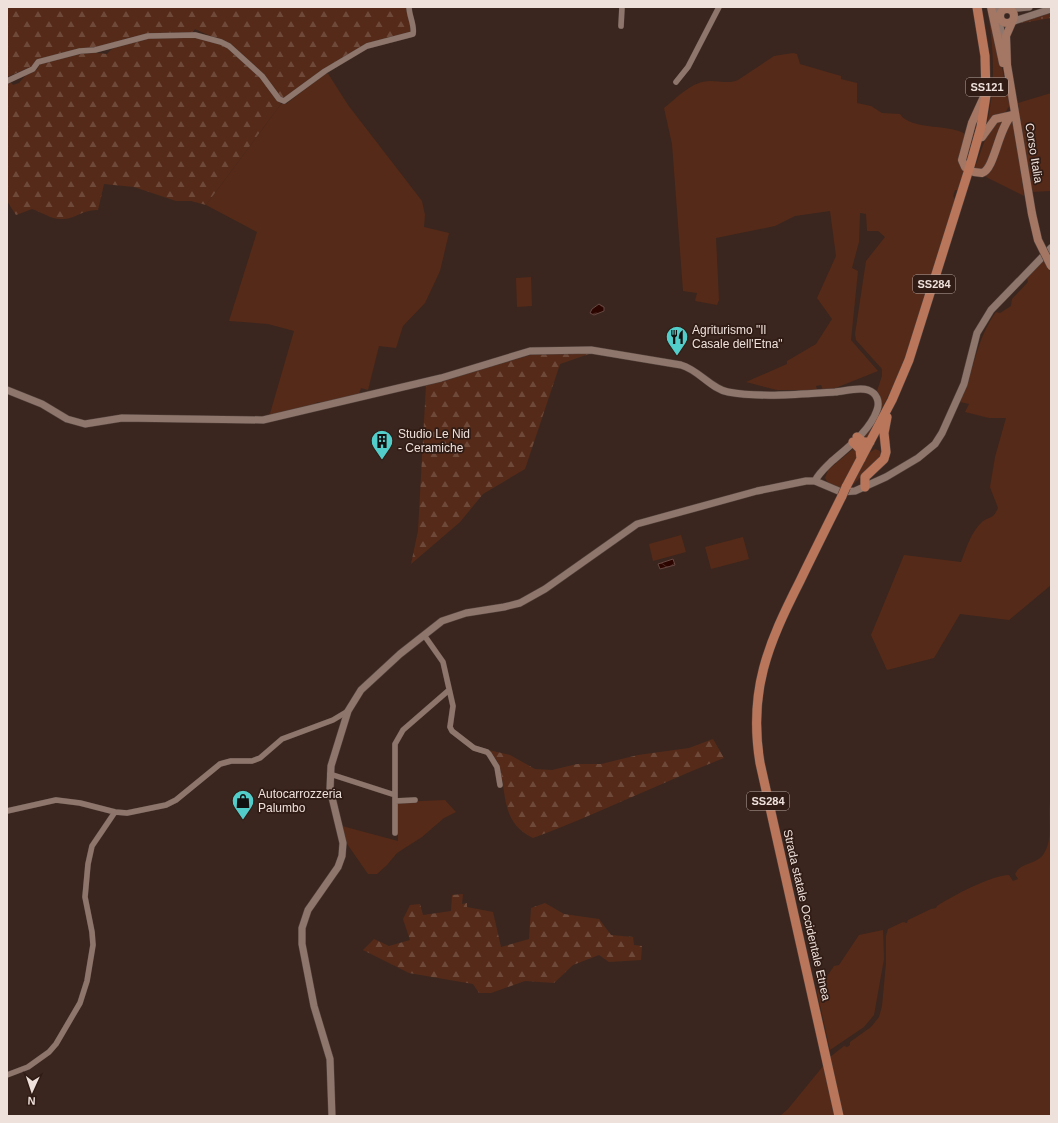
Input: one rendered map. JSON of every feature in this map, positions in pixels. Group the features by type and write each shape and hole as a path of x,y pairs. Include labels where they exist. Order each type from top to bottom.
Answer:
{"main road":[{"path":"991,7 1000,50 1012,92"},
{"name":"SS121","path":"970,168 986,102 987,80 979,9"},
{"name":"SS121","path":"970,168 982,137 989,99 991,64 979,9"},
{"path":"1009,9 1014,15 1011,22 1003,22 999,14 1003,10 1009,9"},
{"name":"Corso Italia","path":"1011,22 1006,36 1007,65 1014,114 1038,240 1051,266"},
{"path":"982,137 995,119 1014,114"},
{"path":"970,168 982,173 988,168 1004,124 1014,114"},
{"name":"SS284","path":"861,459 892,400 918,336 970,168"},
{"path":"865,487 865,478 884,459 886,452 885,427 892,400"},
{"path":"855,440 879,447 883,453 884,459"},
{"path":"855,440 860,450 861,459"},
{"name":"Strada statale Occidentale Etnea","path":"839,1116 760,763 757,722 762,670 772,640 861,459"}],"street":[{"path":"7,81 33,69 38,62 80,51 95,50 148,36 195,35 221,42 229,46 262,76 279,99 284,101 325,71 367,46 413,34 414,29 409,16 409,7"},
{"path":"621,26 622,7"},
{"path":"676,82 688,67 720,7"},
{"path":"1009,9 1029,7"},
{"path":"1011,22 1051,9"},
{"path":"999,14 1007,65"},
{"path":"332,1116 330,1059 314,1006 302,935 303,922 308,910 338,867 342,856 343,843 332,799 330,774 333,758 348,711 354,700 370,681 424,635 450,617 520,603 545,589 637,524 757,491 816,481 841,492 851,491 865,487 918,458 939,439 964,384 977,333 991,310 1051,248"},
{"path":"7,390 42,404 67,419 85,424 122,418 269,420 441,378 530,351 581,349 681,365 692,369 721,389 732,393 792,394 859,389 870,391 877,397 878,409 855,440 822,471 816,481"},
{"path":"424,635 443,662 453,706 450,727 452,731 474,748 490,754 497,767 500,785"},
{"path":"395,833 395,750 400,734 449,690"},
{"path":"7,811 61,800 115,812 135,812 166,805 176,800 220,764 231,761 252,761 260,758 282,739 332,720 348,711"},
{"path":"330,774 395,794"},
{"path":"395,801 415,800"},
{"path":"7,1075 28,1067 49,1052 80,1003 87,981 93,945 85,897 88,864 92,846 115,812"}],"green space":[{"path":"7,7 407,7 412,32 366,44 284,98 281,97 261,72 234,47 195,29 192,33 132,37 98,48 35,60 33,66 7,77"},
{"path":"987,7 989,7 1010,105 1005,113 987,124 992,94 993,66"},
{"path":"1051,13 1051,18 1016,24"},
{"path":"196,37 221,44 238,55 254,70 281,104 206,205 191,201 176,201 134,187 104,184 98,210 88,211 67,219 51,217 32,209 16,215 7,201 7,84 10,81 13,85 19,83 26,75 38,69 39,64 64,57 89,53 107,54 115,47 125,43 148,38"},
{"path":"793,53 797,54 800,64 841,76 841,79 857,83 857,103 871,106 882,113 900,114 905,119 913,123 960,131 967,135 959,161 959,164 965,170 959,190 955,190 953,196 956,201 914,334 896,380 867,438 864,438 863,436 878,414 880,408 880,396 877,391 882,376 882,369 856,340 855,334 866,261 885,237 878,231 867,231 866,214 860,213 859,242 852,268 858,271 851,340 878,371 833,389 823,390 821,385 816,386 817,390 777,390 746,382 787,364 787,361 816,344 832,319 817,298 836,256 830,211 795,216 775,226 716,238 719,300 717,305 695,301 697,293 683,291 672,144 664,108 686,90 697,84 710,81 727,82 738,80 774,56"},
{"path":"327,72 348,105 422,201 425,215 424,227 449,233 440,271 425,303 403,326 396,348 379,346 368,390 361,388 359,394 321,404 320,402 317,402 315,406 269,417 294,331 268,324 229,321 257,232 206,205 281,104 286,104"},
{"path":"1051,93 1051,191 1031,192 1018,103"},
{"path":"1004,119 985,169 974,170 989,129 993,124"},
{"path":"1010,122 1014,123 1024,196 986,177"},
{"path":"1051,252 1051,585 1009,620 960,614 934,658 887,670 871,635 904,555 961,562 969,541 978,526 993,516 998,508 990,487 995,457 1006,418 989,418 965,412 969,404 960,402 989,322 996,312 1000,313 1011,306 1012,299 1028,282 1027,278"},
{"path":"531,277 532,306 517,307 516,278"},
{"path":"534,354 589,354 560,364 525,469 483,494 460,522 411,564 418,531 426,385"},
{"path":"853,449 856,450 858,455 841,489 828,483 825,478 828,470"},
{"path":"875,449 880,451 882,455 850,488 869,453"},
{"path":"681,535 686,552 653,561 649,544"},
{"path":"743,537 749,559 711,569 705,547"},
{"path":"713,739 724,758 533,838 522,831 510,815 506,805 498,763 489,750 510,755 535,769 552,770 577,764 601,764 638,755 689,748"},
{"path":"1051,797 1051,1116 844,1116 830,1057 844,1046 847,1047 850,1045 850,1042 871,1027 879,1017 882,1006 886,963 886,936 888,929 903,922 907,923 908,920 936,908 952,897 993,878 1009,875 1013,881 1018,879 1015,874 1018,870 1024,865 1040,858 1047,848 1049,841 1049,812"},
{"path":"445,800 456,812 444,818 422,837 397,853 377,874 368,874 345,841 342,826 398,841 398,802"},
{"path":"463,894 462,904 467,903 467,907 493,912 501,947 529,939 531,908 545,903 564,914 599,919 611,935 633,937 634,945 642,946 641,960 609,962 599,955 573,965 554,983 525,981 491,993 479,993 473,984 409,973 363,950 374,939 389,946 410,940 403,919 410,905 420,904 423,915 451,911 452,895"},
{"path":"883,930 884,959 874,1015 864,1027 830,1050 817,991 834,966 839,965 859,935"},
{"path":"824,1065 835,1116 780,1116 788,1109"}],"water":[{"path":"599,304 604,307 604,311 594,315 590,313 592,309"},
{"path":"673,559 675,565 660,569 658,564"}],"place":[{"name":"Agriturismo \"Il Casale dell'Etna\"","path":"677,356"},
{"name":"Studio Le Nid - Ceramiche","path":"382,460"},
{"name":"Autocarrozzeria Palumbo","path":"243,820"}]}
